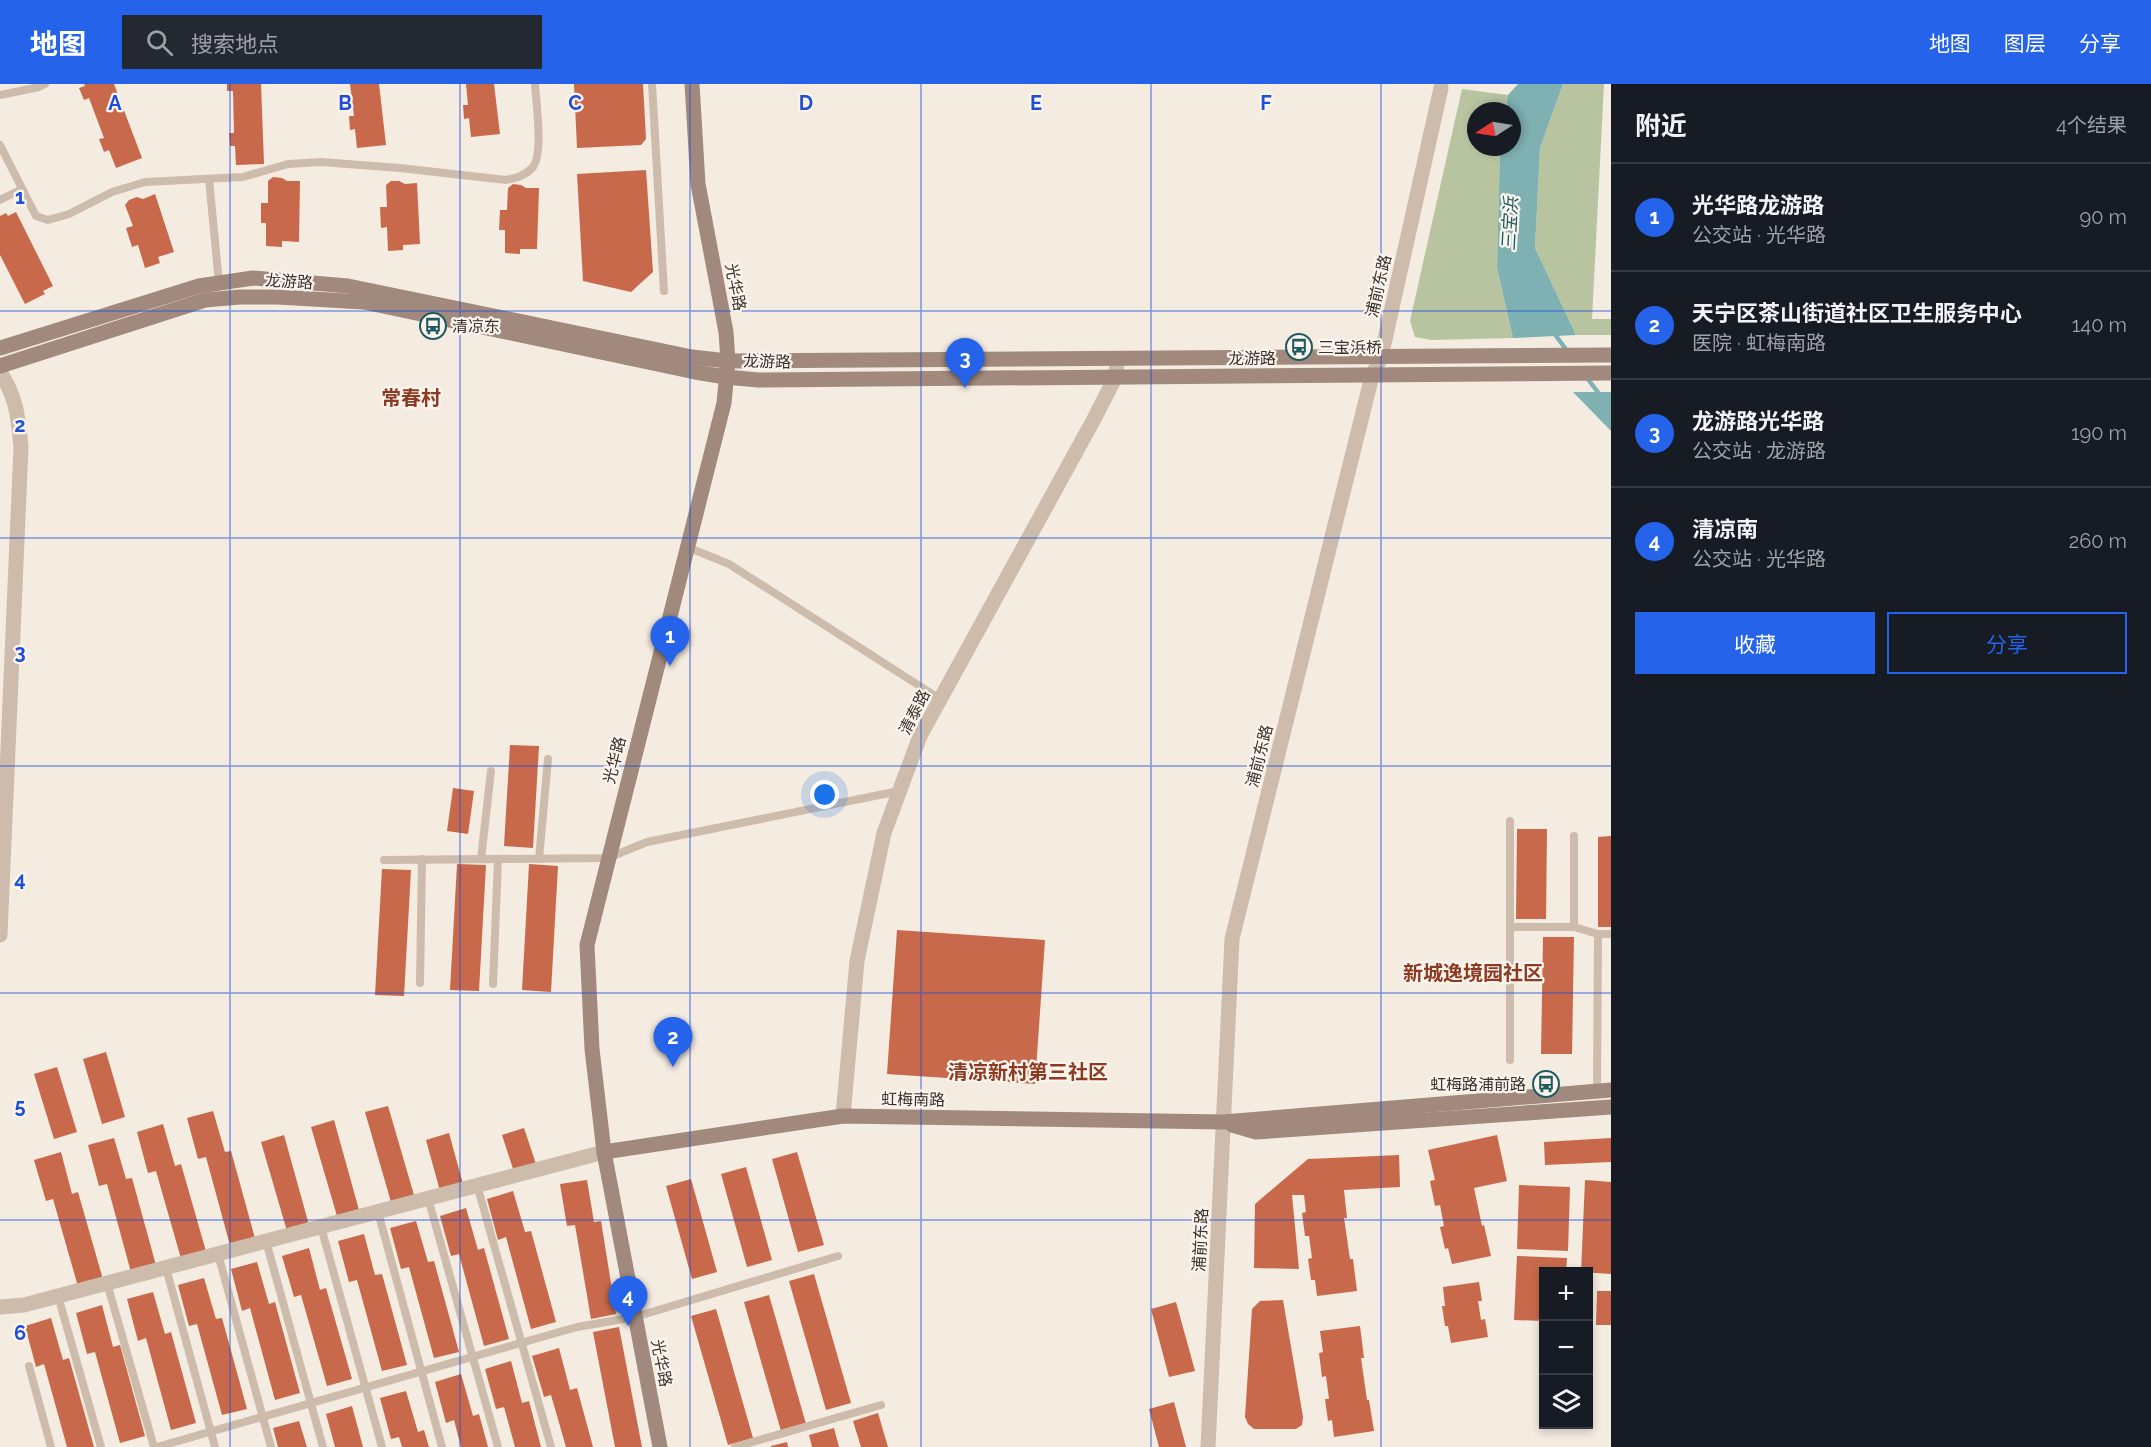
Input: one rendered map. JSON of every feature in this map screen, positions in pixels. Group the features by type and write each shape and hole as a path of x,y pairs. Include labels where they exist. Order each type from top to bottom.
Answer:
{"main road":[{"name":"光华路","path":"660,1447 604,1152 592,1048 587,945 724,403 728,361 726,332 698,184 692,84"},
{"name":"龙游路","path":"0,348 199,286 252,278 348,286 693,357 728,361 1611,355"},
{"name":"龙游路","path":"0,366 205,300 268,297 364,302 726,377 758,380 1607,373"},
{"name":"虹梅南路","path":"604,1152 843,1116 1223,1122 1604,1090"},
{"name":"虹梅南路","path":"1223,1122 1256,1132 1611,1107"}],"street":[{"name":"浦前东路","path":"1208,1447 1232,939 1372,376 1381,357 1441,88"},
{"name":"清泰路","path":"843,1116 857,961 884,833 920,736 1116,376 1116,359"},
{"path":"0,372 10,388 16,405 21,447 0,935"},
{"path":"0,1307 24,1305 604,1152"}],"lane":[{"path":"0,95 45,84"},
{"path":"0,145 36,216 48,220 69,214 112,192 145,182 243,177 288,164 321,162 506,180 523,176 534,167 538,155 535,84"},
{"path":"652,84 664,291"},
{"path":"209,179 219,283"},
{"path":"0,200 22,189"},
{"path":"687,547 729,564 940,699"},
{"path":"539,859 548,759"},
{"path":"481,859 491,771"},
{"path":"384,860 608,858 647,842 900,791"},
{"path":"1510,821 1510,1060"},
{"path":"1574,836 1574,927"},
{"path":"420,983 423,859"},
{"path":"493,984 498,859"},
{"path":"1510,927 1574,927 1598,934 1611,934"},
{"path":"1598,934 1604,1090"},
{"path":"477,1185 551,1447"},
{"path":"428,1198 498,1447"},
{"path":"378,1212 442,1447"},
{"path":"321,1227 382,1447"},
{"path":"266,1241 323,1447"},
{"path":"218,1254 271,1447"},
{"path":"107,1283 155,1447 577,1327 635,1317 837,1256"},
{"path":"166,1268 215,1447"},
{"path":"58,1296 101,1447"},
{"path":"28,1366 51,1447"},
{"path":"735,1447 881,1405"}],"green space":[{"path":"1563,84 1604,84 1592,319 1611,319 1611,335 1576,335 1535,248 1540,148"},
{"path":"1462,89 1508,95 1507,102 1467,102 1467,156 1500,156 1497,268 1513,338 1431,340 1415,337 1410,321"}],"water":[{"path":"1518,84 1563,84 1540,148 1535,248 1576,335 1513,338 1497,268 1500,156 1521,156 1521,102 1507,102 1508,95"},
{"path":"1573,392 1611,392 1611,431"}],"building":[{"path":"84,84 114,84 142,158 116,168 109,150 104,152 99,139 104,138 89,98 84,100 79,88 85,86"},
{"path":"227,84 261,84 264,164 236,165 235,146 230,146 229,133 234,133 233,91 227,91"},
{"path":"350,84 379,84 386,145 357,148 355,129 350,130 349,116 354,116"},
{"path":"466,84 494,84 500,134 471,137 469,118 464,119 463,105 468,105"},
{"path":"574,84 643,84 646,139 641,145 577,148"},
{"path":"646,170 653,272 631,292 583,281 577,174"},
{"path":"273,177 287,181 300,181 299,242 282,241 282,247 266,246 266,223 261,223 261,203 268,203 268,181"},
{"path":"391,181 405,184 417,183 420,244 403,245 403,250 388,251 387,227 381,228 380,207 387,207 386,185"},
{"path":"513,184 526,188 539,188 537,249 520,249 520,254 505,253 505,230 499,230 500,210 507,210 508,188"},
{"path":"155,194 174,252 158,257 160,263 145,268 138,245 132,247 126,228 133,226 125,205 129,200 137,197 143,199"},
{"path":"16,212 53,286 43,291 45,294 25,304 0,255 0,216 6,213 8,216"},
{"path":"510,745 539,746 533,848 504,846"},
{"path":"453,788 474,791 468,834 447,831"},
{"path":"1517,829 1547,829 1546,919 1516,919"},
{"path":"1611,836 1611,927 1598,927 1598,837"},
{"path":"457,864 486,865 479,991 450,990"},
{"path":"529,864 558,866 551,992 522,990"},
{"path":"382,869 411,870 404,996 375,995"},
{"path":"897,930 1045,940 1035,1084 887,1074"},
{"path":"1543,937 1574,937 1572,1054 1541,1054"},
{"path":"106,1052 125,1117 102,1124 83,1059"},
{"path":"57,1067 77,1132 54,1139 34,1074"},
{"path":"388,1106 414,1195 391,1202 365,1112"},
{"path":"213,1111 225,1152 231,1151 256,1242 231,1249 206,1157 198,1159 187,1118"},
{"path":"334,1120 359,1210 337,1216 311,1127"},
{"path":"163,1124 175,1166 181,1164 207,1255 182,1262 156,1171 148,1173 137,1132"},
{"path":"524,1128 536,1164 514,1172 502,1135"},
{"path":"449,1133 463,1184 440,1191 426,1140"},
{"path":"284,1135 309,1225 287,1231 261,1142"},
{"path":"1497,1135 1507,1181 1474,1188 1491,1256 1452,1264 1448,1248 1445,1249 1440,1227 1444,1226 1440,1205 1435,1206 1430,1181 1435,1180 1428,1150"},
{"path":"114,1138 126,1179 132,1178 157,1269 132,1276 107,1184 99,1186 88,1145"},
{"path":"1611,1138 1611,1162 1545,1165 1544,1142"},
{"path":"61,1152 72,1194 78,1192 104,1283 79,1290 53,1199 46,1201 34,1160"},
{"path":"797,1152 824,1245 798,1252 772,1159"},
{"path":"1399,1155 1400,1187 1344,1190 1347,1218 1344,1218 1357,1291 1317,1296 1315,1280 1311,1280 1308,1259 1312,1258 1309,1236 1305,1236 1302,1213 1306,1212 1304,1195 1292,1195 1299,1269 1254,1268 1255,1204 1308,1159"},
{"path":"746,1167 772,1260 747,1267 721,1174"},
{"path":"691,1179 717,1272 692,1279 666,1186"},
{"path":"587,1180 594,1222 601,1221 616,1314 591,1319 575,1225 567,1226 560,1184"},
{"path":"1585,1180 1611,1182 1611,1274 1593,1273 1593,1267 1581,1267"},
{"path":"1519,1185 1570,1187 1568,1251 1517,1249"},
{"path":"513,1191 525,1232 531,1231 556,1322 531,1329 506,1237 498,1240 487,1199"},
{"path":"466,1208 478,1250 484,1248 509,1339 484,1346 459,1254 451,1256 440,1216"},
{"path":"416,1221 428,1262 434,1261 459,1352 434,1358 409,1267 401,1269 390,1228"},
{"path":"364,1234 375,1275 382,1274 407,1365 382,1371 357,1280 349,1282 338,1241"},
{"path":"309,1248 320,1290 326,1288 352,1379 327,1386 301,1295 294,1297 282,1256"},
{"path":"1517,1256 1567,1258 1566,1267 1539,1267 1539,1321 1514,1320"},
{"path":"257,1262 269,1304 275,1302 300,1393 275,1400 250,1308 242,1311 231,1269"},
{"path":"814,1274 851,1403 826,1410 789,1281"},
{"path":"204,1278 216,1319 222,1318 247,1409 222,1415 197,1324 189,1326 178,1285"},
{"path":"1479,1282 1482,1301 1478,1301 1481,1320 1485,1319 1488,1337 1451,1343 1448,1326 1445,1326 1442,1306 1445,1306 1443,1287"},
{"path":"1597,1291 1611,1291 1611,1325 1596,1325"},
{"path":"153,1292 165,1334 171,1332 196,1423 171,1430 146,1338 138,1341 127,1299"},
{"path":"769,1295 806,1424 781,1431 744,1302"},
{"path":"1283,1300 1303,1417 1302,1425 1296,1429 1254,1429 1245,1417 1252,1309 1260,1301"},
{"path":"1176,1302 1195,1371 1169,1377 1151,1309"},
{"path":"102,1305 113,1347 120,1345 145,1436 120,1443 95,1352 87,1354 76,1313"},
{"path":"716,1309 753,1438 728,1445 691,1316"},
{"path":"51,1318 63,1360 69,1358 94,1447 67,1447 44,1364 36,1367 25,1326"},
{"path":"1360,1326 1364,1358 1361,1358 1374,1431 1334,1437 1332,1420 1328,1421 1325,1399 1329,1399 1326,1376 1322,1377 1319,1353 1323,1352 1320,1331"},
{"path":"619,1327 642,1447 615,1447 593,1332"},
{"path":"559,1348 570,1390 577,1388 593,1447 566,1447 551,1395 544,1397 532,1356"},
{"path":"511,1361 522,1403 529,1401 541,1447 515,1447 504,1407 496,1409 485,1369"},
{"path":"461,1374 473,1416 479,1414 488,1447 461,1447 454,1420 446,1423 435,1382"},
{"path":"406,1391 418,1432 424,1430 429,1447 402,1447 399,1437 391,1439 380,1398"},
{"path":"1174,1402 1186,1447 1159,1447 1149,1409"},
{"path":"352,1406 363,1447 335,1447 326,1414"},
{"path":"878,1413 888,1447 861,1447 853,1421"},
{"path":"299,1421 307,1447 278,1447 273,1428"},
{"path":"834,1428 839,1447 812,1447 809,1435"},
{"path":"787,1442 788,1447 771,1447 771,1446"}],"waterway":[{"name":"三宝浜","path":"1553,332 1568,352"},
{"name":"三宝浜","path":"1587,378 1600,395"}],"place":[{"name":"清凉东","path":"433,326"},
{"name":"三宝浜桥","path":"1299,347"},
{"name":"龙游路光华路","path":"965,388"},
{"name":"光华路龙游路","path":"670,666"},
{"name":"天宁区茶山街道社区卫生服务中心","path":"673,1067"},
{"name":"虹梅路浦前路","path":"1546,1084"},
{"name":"清凉南","path":"628,1326"}],"district":[{"name":"常春村","path":"411,398"},
{"name":"新城逸境园社区","path":"1473,973"},
{"name":"清凉新村第三社区","path":"1028,1072"}]}
